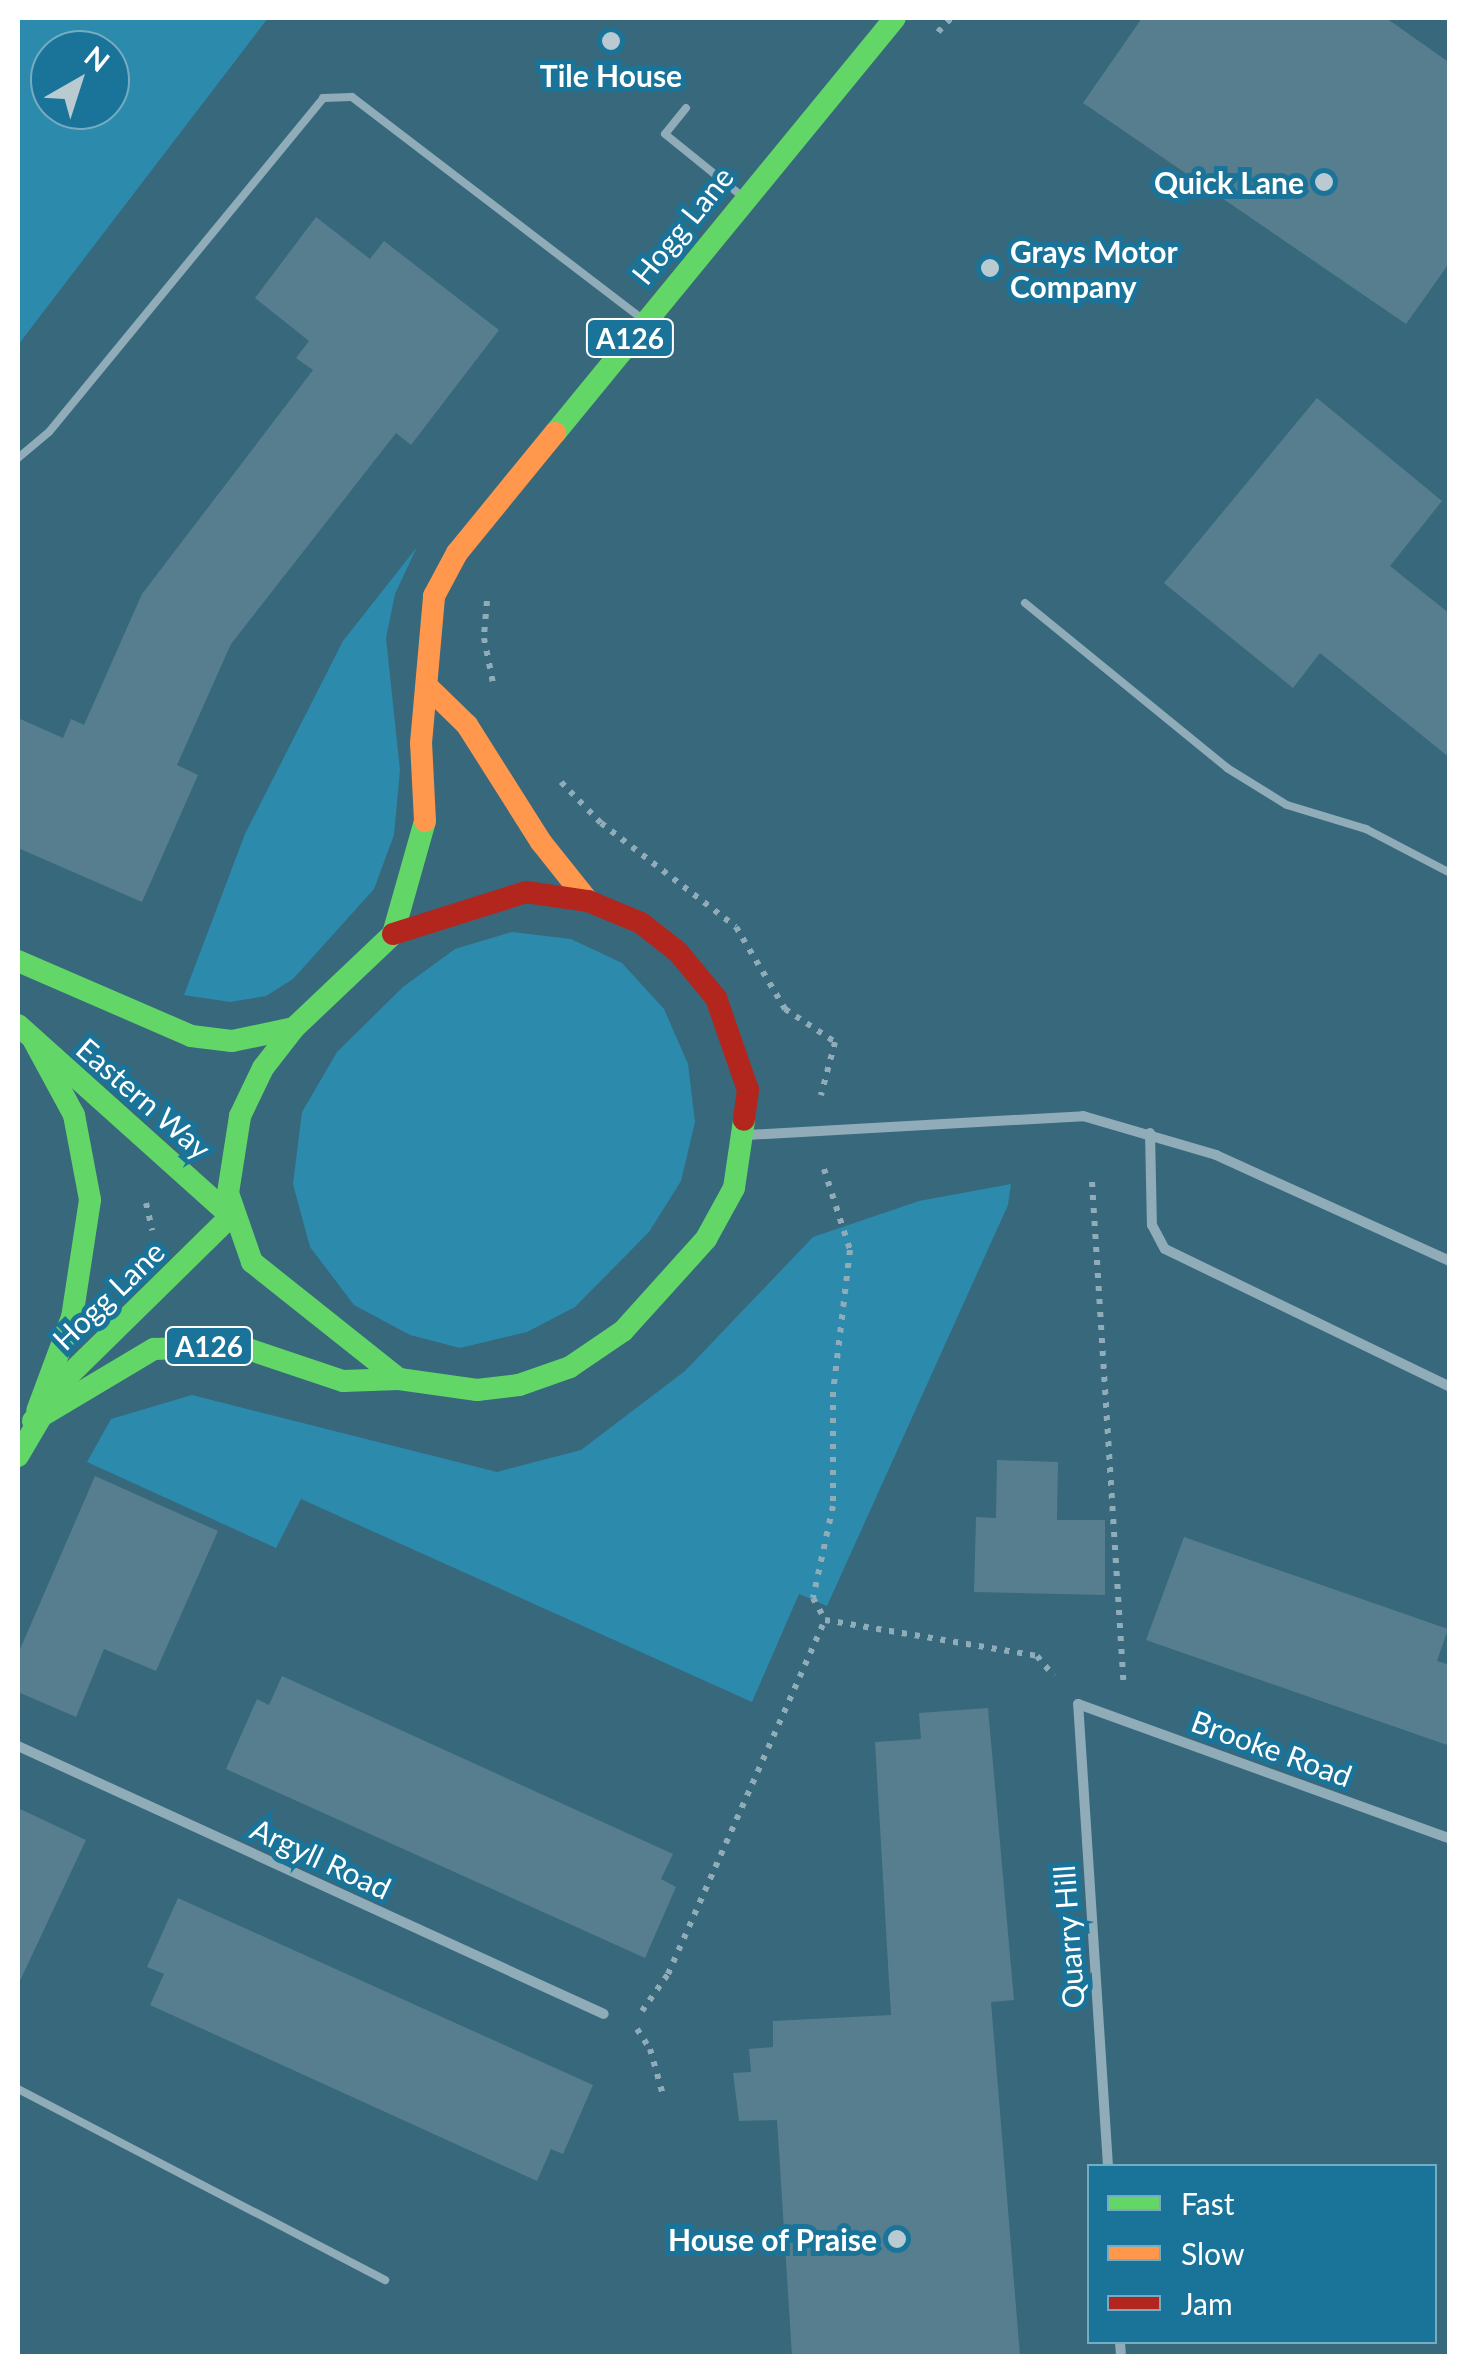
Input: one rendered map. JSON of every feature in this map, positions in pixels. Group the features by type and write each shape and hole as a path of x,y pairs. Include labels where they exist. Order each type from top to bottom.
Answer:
{"main road":[{"name":"Hogg Lane","path":"393,934 426,815 421,743 434,596 457,553 743,197 895,18"},
{"name":"Hogg Lane","path":"427,686 467,725 541,842 588,901"},
{"name":"Hogg Lane","path":"33,1421 154,1349 239,1346 343,1381 399,1379 476,1390 519,1384 570,1367 623,1332 706,1239 734,1188 747,1135 748,1090 716,998 678,952 641,922 588,901 526,892 393,934 294,1028 262,1068 240,1116 230,1155 231,1216 252,1262 399,1379"},
{"name":"Eastern Way","path":"18,961 192,1036 232,1041 294,1028"},
{"name":"Hogg Lane","path":"18,1456 72,1317 90,1200 74,1115 26,1034"},
{"name":"Eastern Way","path":"26,1034 231,1216"},
{"name":"Hogg Lane","path":"33,1421 61,1383 231,1216"}],"street":[{"path":"747,1135 1083,1116 1216,1155 1450,1262"},
{"path":"1150,1133 1152,1225 1166,1248 1450,1386"},
{"name":"Brooke Road","path":"1078,1704 1450,1839"},
{"name":"Quarry Hill","path":"1078,1704 1108,2164"},
{"name":"Argyll Road","path":"18,1746 604,2014"}],"lane":[{"path":"18,458 49,432 324,98 352,96 644,320"},
{"path":"686,108 665,134 743,197"},
{"path":"1026,603 1242,777 1287,805 1366,828 1450,873"},
{"path":"18,2089 385,2280"}],"path":[{"path":"926,47 950,18"},
{"path":"494,588 484,638 498,695"},
{"path":"550,770 601,823 736,927 784,1009 834,1042 830,1057"},
{"path":"1092,1182 1123,1657 1122,1720"},
{"path":"825,1620 814,1598 833,1506 833,1392 850,1250 832,1191"},
{"path":"143,1197 154,1236"},
{"path":"825,1620 1037,1656 1078,1704"},
{"path":"663,2095 650,2049 634,2024 668,1974 825,1620"}],"shaded area":[{"path":"18,18 268,18 18,345"},
{"path":"417,547 395,594 386,638 400,770 394,835 374,889 293,979 266,996 230,1002 184,995 245,834 343,641"},
{"path":"512,932 571,939 622,963 664,1009 688,1064 695,1122 681,1181 649,1232 575,1307 527,1332 460,1348 410,1335 354,1305 310,1247 293,1184 302,1112 337,1052 403,987 455,949"},
{"path":"1011,1184 1008,1205 827,1606 799,1594 752,1702 301,1499 276,1548 87,1462 111,1419 192,1395 497,1472 581,1450 685,1371 813,1237 919,1201"}],"building":[{"name":"Quick Lane","path":"1142,18 1386,18 1450,63 1450,262 1406,324 1083,103"},
{"path":"316,217 370,259 384,241 499,330 411,445 396,433 231,644 177,765 198,775 142,902 18,848 18,718 63,738 71,719 84,725 142,594 313,370 296,358 309,341 255,298"},
{"path":"1317,398 1442,501 1390,566 1450,614 1450,758 1320,653 1293,688 1164,583"},
{"path":"997,1460 1058,1462 1057,1520 1105,1520 1105,1595 974,1592 976,1517 996,1518"},
{"path":"95,1476 218,1531 156,1671 104,1649 76,1717 18,1692 18,1654"},
{"path":"1184,1537 1448,1629 1437,1661 1450,1665 1450,1746 1146,1640"},
{"path":"282,1676 673,1854 661,1879 676,1887 645,1958 226,1769 257,1699 269,1705"},
{"name":"House of Praise","path":"988,1708 1014,2000 991,2002 1020,2356 792,2356 777,2120 739,2121 733,2073 751,2072 749,2049 773,2047 773,2021 891,2015 875,1742 921,1739 919,1713"},
{"path":"18,1808 86,1840 18,1985"},
{"path":"178,1898 593,2085 563,2154 551,2149 537,2181 150,2005 164,1974 147,1967"}],"traffic: fast":[{"path":"555,433 895,18"},
{"path":"399,1379 252,1262 228,1193 240,1116 263,1068 294,1028 393,934 425,821"},
{"path":"18,961 191,1036 232,1041 294,1028"},
{"path":"18,1025 231,1216"},
{"path":"34,1041 74,1115 90,1200 72,1317 37,1411"},
{"path":"33,1421 154,1349 239,1346 343,1381 399,1379 477,1390 519,1385 570,1367 623,1331 706,1239 734,1188 744,1120"},
{"path":"18,1456 61,1383 231,1216"}],"traffic: slow":[{"path":"425,821 421,743 434,596 457,553 555,433"},
{"path":"427,686 467,725 541,842 588,901"}],"traffic: jam":[{"path":"393,934 526,892 588,901 641,923 678,952 716,998 748,1090 744,1120"}],"place":[{"name":"Tile House","path":"611,41"},
{"name":"Quick Lane","path":"1324,182"},
{"name":"Grays Motor Company","path":"990,268"},
{"name":"House of Praise","path":"897,2239"}]}
